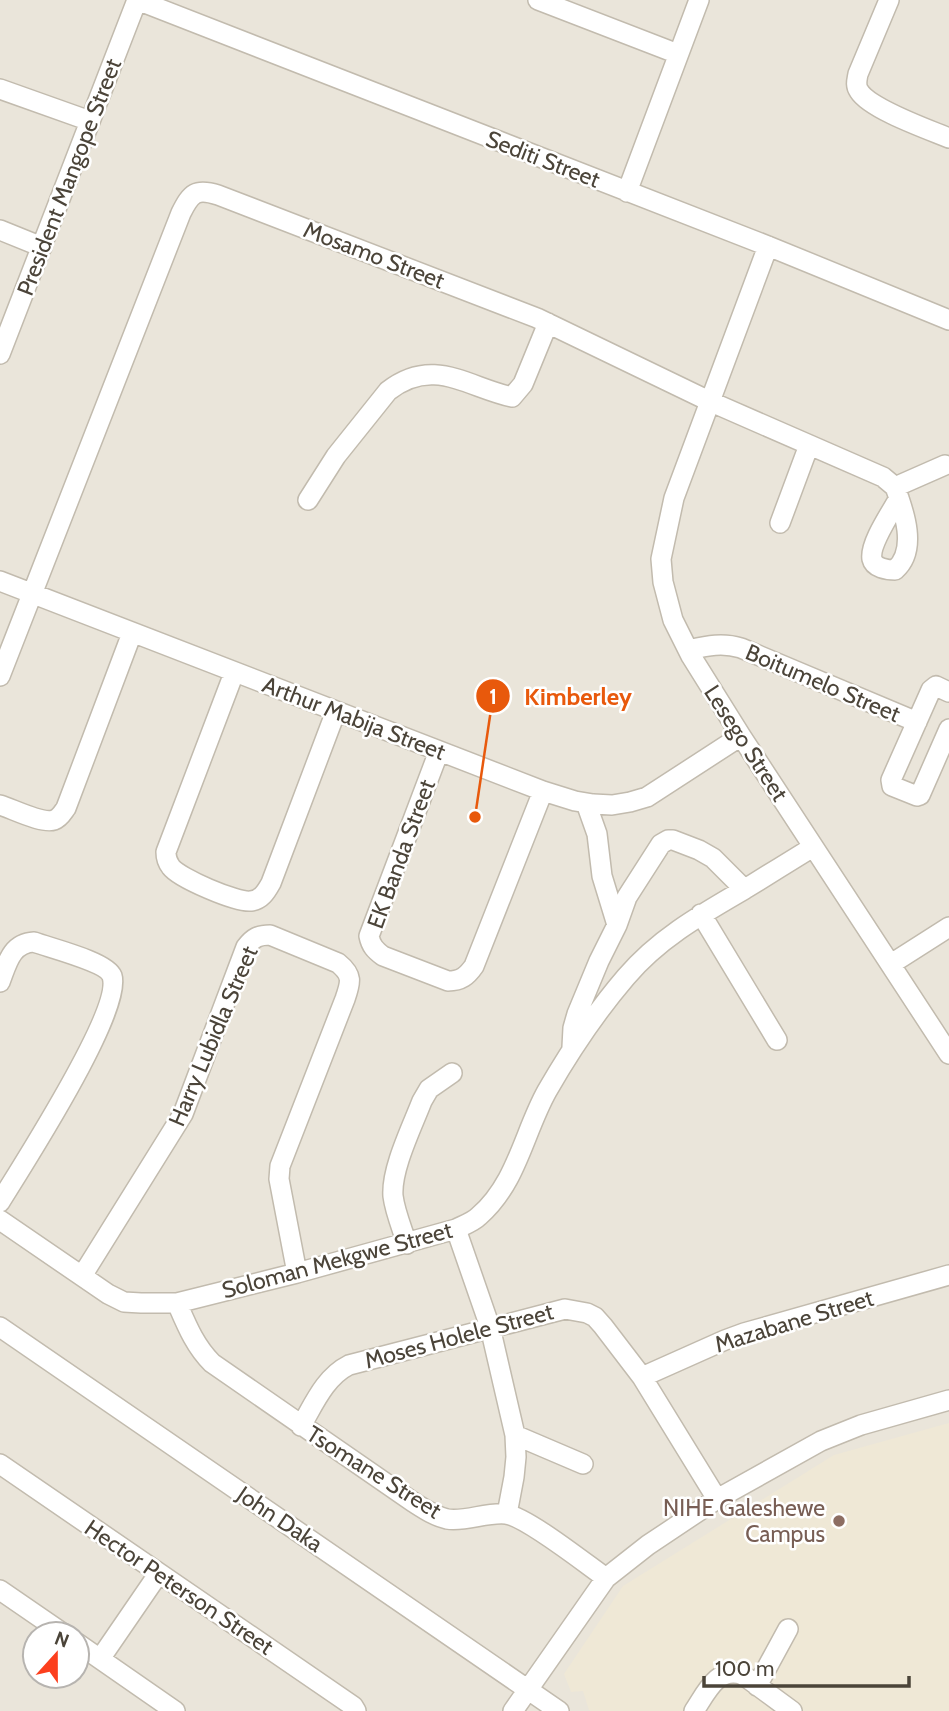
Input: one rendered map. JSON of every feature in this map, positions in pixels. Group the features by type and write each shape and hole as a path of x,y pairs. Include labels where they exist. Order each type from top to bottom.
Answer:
{"street":[{"name":"President Mangope Street","path":"0,354 137,0"},
{"name":"Sediti Street","path":"137,0 768,246 949,320"},
{"path":"538,0 678,54"},
{"path":"627,192 699,0"},
{"path":"889,0 858,74 856,85 859,92 878,107 949,138"},
{"path":"0,89 90,121"},
{"name":"Mosamo Street","path":"31,594 181,213 188,200 202,190 548,323 709,401 883,477 897,492 945,465"},
{"path":"0,230 42,247"},
{"name":"Lesego Street","path":"768,246 674,498 661,559 663,582 669,607 688,650 741,736 949,1054"},
{"path":"308,500 336,456 388,391 398,383 421,376 446,376 512,397 523,384 548,323"},
{"path":"780,523 809,445"},
{"name":"Arthur Mabija Street","path":"0,582 543,791 586,803 612,805 647,797 741,736"},
{"path":"0,676 31,594"},
{"path":"0,805 44,821 59,818 66,808 132,633"},
{"name":"Boitumelo Street","path":"688,650 726,644 741,648 917,722"},
{"path":"234,673 166,852 166,860 172,869 188,880 242,901 260,898 271,883 336,711"},
{"name":"Boitumelo Street","path":"949,692 933,687 892,786 917,796 922,792 949,729"},
{"name":"EK Banda Street","path":"439,751 369,936 374,949 383,956 449,981 463,978 474,966 543,791"},
{"path":"586,803 597,834 602,876 617,925"},
{"path":"572,1048 577,1014 599,961 627,897 661,844 673,840 699,850 713,858 744,889"},
{"name":"Soloman Mekgwe Street","path":"0,1220 108,1294 124,1301 141,1303 177,1303 456,1229 477,1218 495,1201 521,1153 545,1094 572,1048 626,976 668,937 701,914 813,847"},
{"path":"701,914 777,1040"},
{"path":"891,964 949,927"},
{"name":"Harry Lubidla Street","path":"82,1276 183,1114 246,947 252,939 261,935 270,935 338,962 350,978 345,999 280,1166 279,1179 297,1273"},
{"path":"0,982 17,947 34,943 106,968 112,976 113,986 103,1018 68,1091 0,1202"},
{"path":"407,1244 396,1210 393,1181 422,1101 429,1089 452,1073"},
{"path":"456,1229 490,1327 515,1435 514,1477 507,1514 533,1527 606,1578"},
{"name":"Mazabane Street","path":"642,1377 753,1330 949,1275"},
{"name":"Tsomane Street","path":"177,1303 191,1337 212,1363 413,1502 434,1515 448,1519 507,1514"},
{"name":"Moses Holele Street","path":"301,1426 326,1384 340,1369 349,1365 565,1309 587,1313 603,1326 642,1377 716,1499"},
{"name":"John Daka","path":"0,1327 559,1711"},
{"path":"513,1711 606,1578 648,1545 716,1499 821,1441 861,1425 949,1400"},
{"path":"515,1435 583,1464"},
{"name":"Hector Peterson Street","path":"0,1464 353,1706 356,1711"},
{"path":"100,1659 159,1573"},
{"path":"0,1590 44,1620"},
{"path":"757,1686 788,1629"},
{"path":"91,1653 175,1711"},
{"path":"694,1711 720,1676 728,1672 743,1675 792,1711"}],"shaded area":[{"path":"0,0 949,0 949,1711 0,1711"},
{"name":"NIHE Galeshewe Campus","path":"949,1423 949,1711 591,1711 583,1691 571,1692 564,1674 623,1586 834,1455"}],"place":[{"name":"Kimberley","path":"475,817"},
{"name":"NIHE Galeshewe Campus","path":"839,1521"}]}
